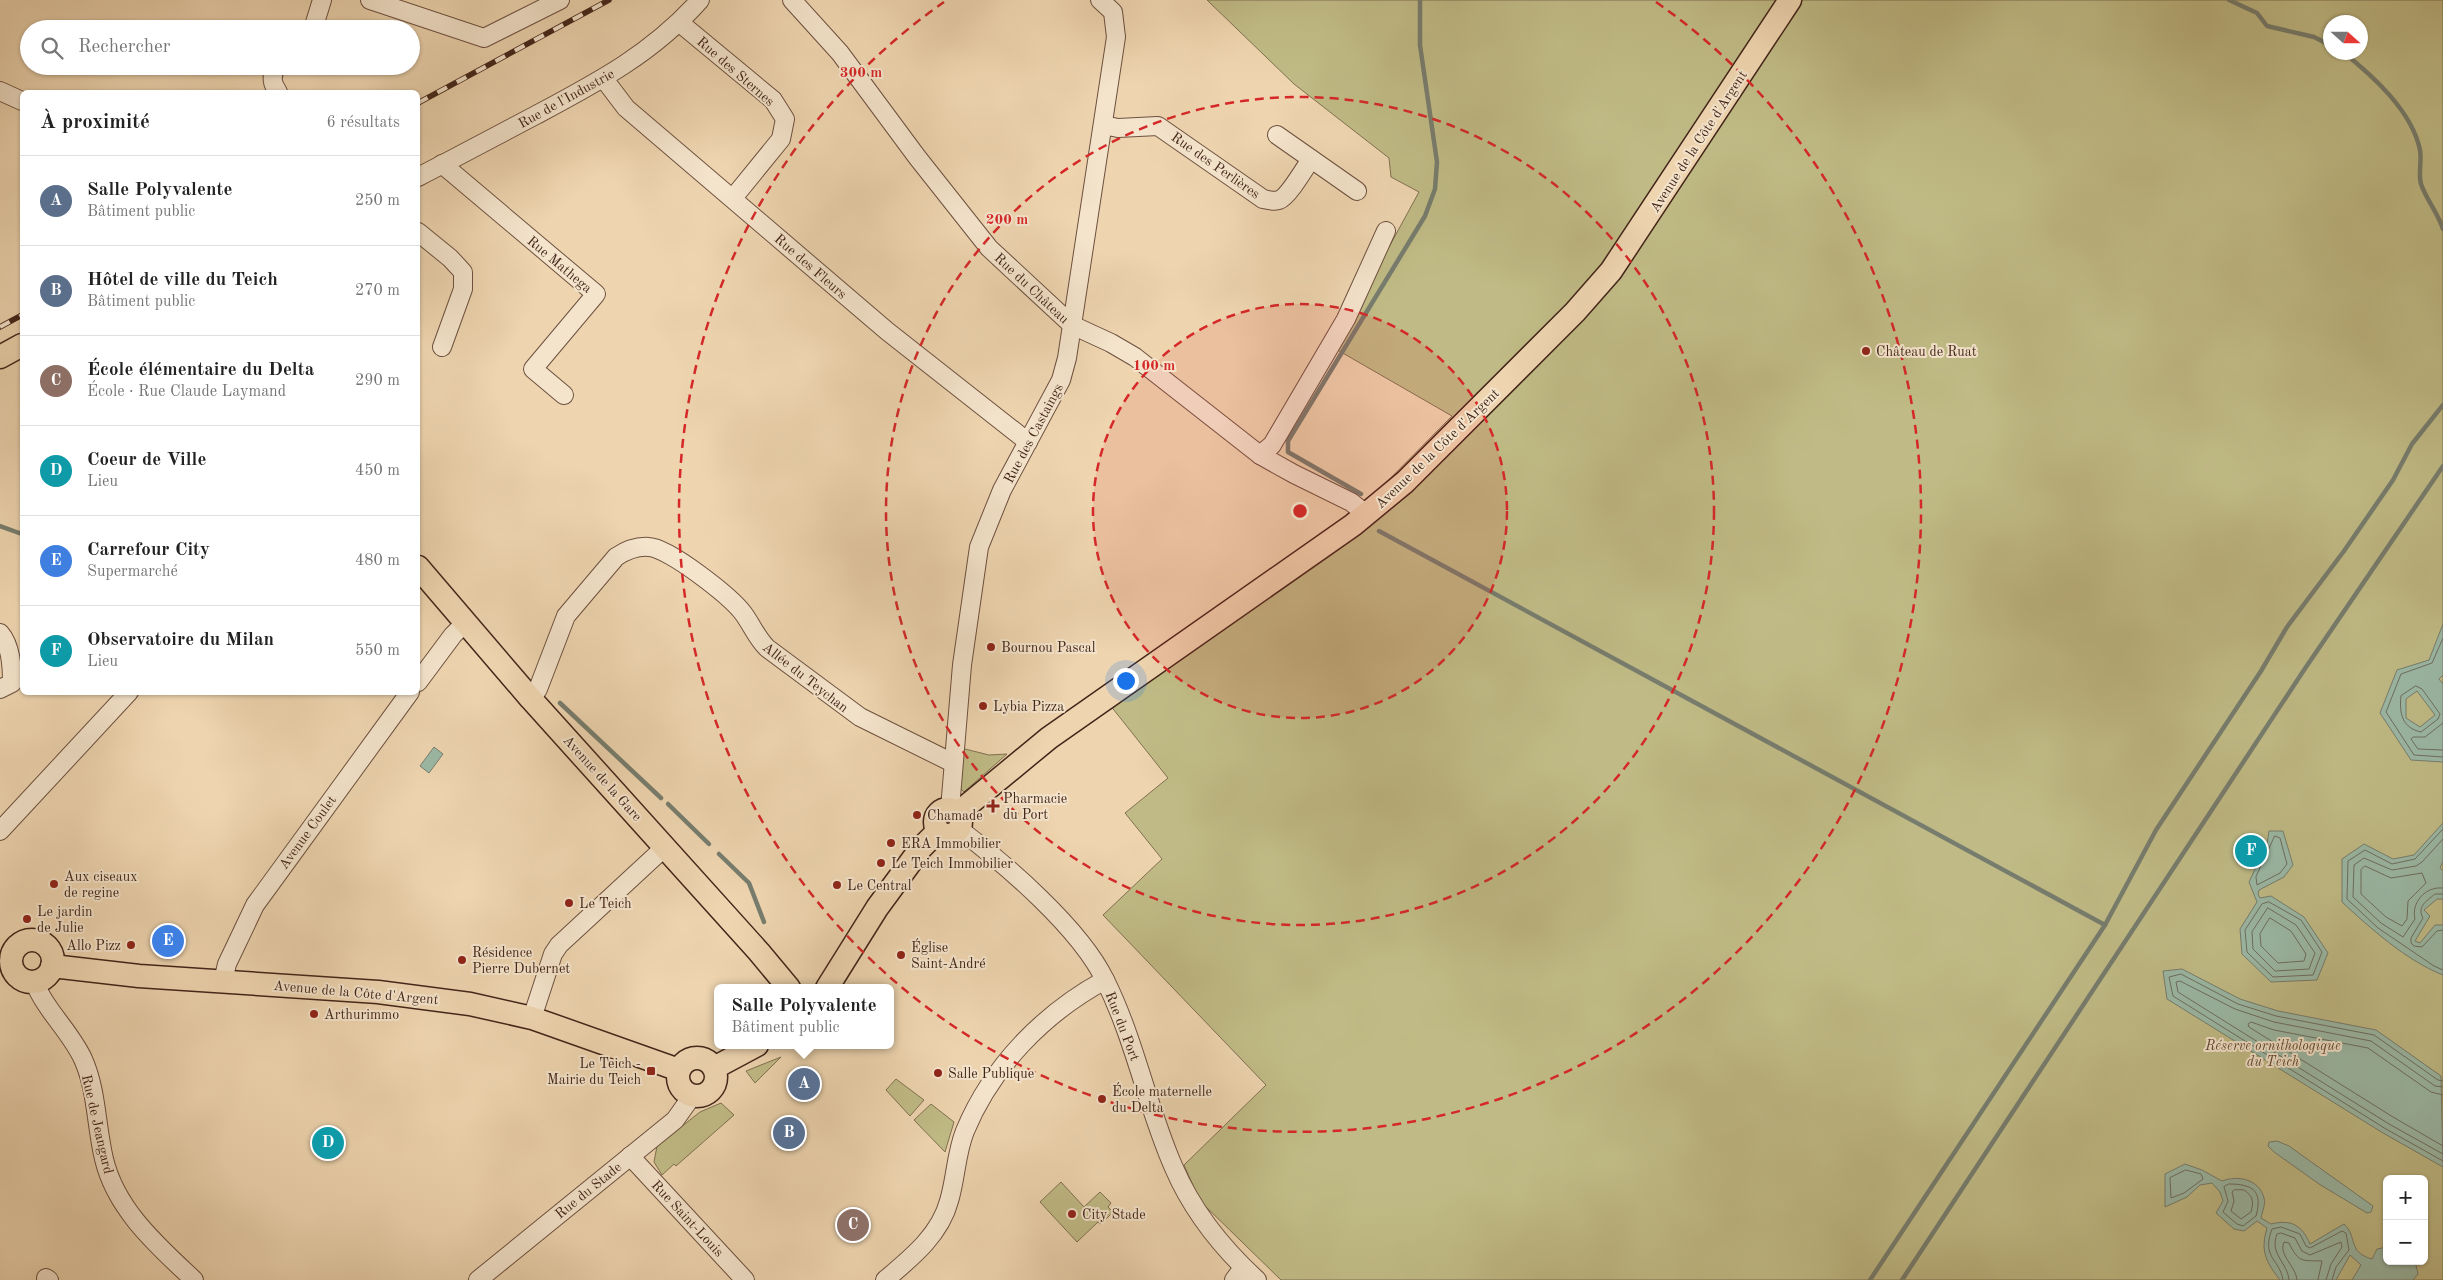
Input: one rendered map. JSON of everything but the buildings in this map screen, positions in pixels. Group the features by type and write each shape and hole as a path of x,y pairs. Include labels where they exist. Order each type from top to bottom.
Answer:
{"main road":[{"name":"Avenue de la Côte d'Argent","path":"830,984 877,908 921,848 951,820 1048,738 1366,514 1405,482 1574,312 1611,271 1790,0"},
{"path":"0,357 20,346"},
{"name":"Avenue de la Gare","path":"420,569 531,698 785,984"},
{"path":"29,940 42,943 51,953 52,966 46,976 17,980 7,948 18,946 29,940"},
{"name":"Avenue de la Côte d'Argent","path":"52,966 121,974 441,999 493,1008 532,1018 679,1070"},
{"path":"714,1068 750,1049"},
{"path":"699,1058 705,1060 714,1068 716,1081 710,1091 698,1096 692,1096 680,1086 679,1070 687,1061 699,1058"}],"street":[{"path":"316,20 322,0"},
{"path":"370,0 484,38 560,0"},
{"name":"Rue de l'Industrie","path":"420,177 604,79 653,46 680,22 700,0"},
{"name":"Rue du Château","path":"792,0 840,53 917,157 989,248 1072,325 1111,343 1135,358 1260,455 1351,502 1366,514"},
{"name":"Rue des Castaings","path":"951,820 953,763 962,665 979,547 1002,490 1065,370 1116,37 1111,4"},
{"name":"Rue des Sternes","path":"680,22 773,100 785,119 781,139 733,198"},
{"path":"273,75 272,83 277,90"},
{"name":"Rue des Fleurs","path":"604,79 626,108 887,331 1028,442"},
{"path":"0,91 20,99"},
{"name":"Rue des Perlières","path":"1103,125 1118,128 1158,126 1263,198 1271,200 1279,200 1286,195 1311,159"},
{"path":"1277,135 1357,191"},
{"name":"Rue Mathega","path":"442,164 596,294 533,369 564,395"},
{"path":"1260,455 1272,445 1346,319 1386,231"},
{"path":"420,234 450,258 463,272 463,289 442,347"},
{"name":"Allée du Teychan","path":"531,698 538,689 566,616 616,557 630,550 649,547 661,549 673,556 712,585 742,612 758,639 767,648 842,706 860,717 953,763"},
{"path":"420,679 453,635 466,622"},
{"path":"0,689 12,683 17,671 10,637"},
{"path":"0,831 125,695"},
{"name":"Avenue Coulet","path":"223,981 227,964 254,905 408,695"},
{"name":"Rue du Port","path":"951,820 990,853 1050,910 1076,939 1105,980 1118,1010 1174,1168 1209,1229 1238,1274 1256,1280"},
{"path":"532,1018 553,954 559,945 665,847"},
{"name":"Rue de Jeangard","path":"17,980 41,999 82,1058 92,1090 104,1161 115,1192 145,1232 194,1280"},
{"path":"886,1280 922,1247 939,1223 948,1204 956,1160 965,1131 1008,1059 1026,1039 1057,1012 1084,992 1105,980"},
{"name":"Rue du Stade","path":"478,1280 674,1120 692,1096"},
{"name":"Rue Saint-Louis","path":"630,1156 746,1280"}],"green space":[{"name":"Réserve ornithologique du Teich","path":"1207,0 2443,0 2443,1280 1281,1280 1200,1201 1184,1165 1266,1085 1103,915 1162,859 1125,813 1168,778 1102,695 1366,503 1452,416 1334,348 1419,192 1391,177 1389,158 1294,84"},
{"path":"963,750 989,755 1007,754 964,792 960,788"},
{"path":"781,1057 755,1083 746,1071"},
{"path":"896,1079 924,1100 910,1116 886,1090"},
{"path":"721,1103 734,1115 676,1166 674,1164 662,1175 654,1162 657,1146 700,1112"},
{"path":"931,1104 954,1122 945,1152 914,1120"},
{"name":"City Stade","path":"1061,1182 1084,1207 1100,1192 1111,1203 1108,1207 1113,1212 1101,1224 1098,1222 1077,1242 1040,1202"}],"water":[{"path":"2443,624 2443,675 2439,679 2443,684 2443,762 2411,760 2380,713 2397,670 2429,660","holes":["2417,691 2435,715 2420,727 2406,718 2406,699"]},
{"path":"434,747 443,754 429,773 420,766"},
{"path":"2443,823 2443,861 2440,868 2443,871 2443,899 2437,899 2424,910 2430,916 2415,941 2420,943 2435,925 2443,925 2443,975 2403,953 2342,902 2342,859 2364,844 2393,859 2414,855"},
{"path":"2269,831 2283,831 2293,865 2284,877 2259,890 2258,894 2260,898 2271,896 2304,917 2328,953 2317,980 2271,982 2242,954 2240,929 2257,902 2249,882 2267,844"},
{"path":"2182,969 2240,999 2278,1011 2376,1030 2441,1076 2443,1167 2383,1133 2167,999 2163,971"},
{"path":"2277,1141 2289,1146 2373,1206 2371,1212 2367,1213 2319,1184 2274,1152 2268,1146 2269,1142"},
{"path":"2185,1164 2202,1170 2222,1181 2235,1178 2247,1180 2258,1186 2264,1198 2261,1218 2271,1224 2284,1222 2295,1225 2307,1237 2310,1244 2344,1224 2351,1234 2356,1248 2364,1256 2372,1259 2377,1249 2383,1248 2383,1265 2416,1265 2418,1274 2413,1280 2352,1280 2361,1265 2350,1255 2336,1280 2280,1280 2271,1268 2264,1250 2267,1228 2257,1221 2244,1231 2234,1229 2216,1213 2223,1201 2220,1192 2212,1183 2200,1185 2187,1197 2165,1207 2165,1174"}],"waterway":[{"path":"1361,494 1288,452 1288,441 1425,216 1435,189 1437,162 1420,45 1420,0"},
{"path":"2229,0 2257,13 2267,26 2314,37 2323,42"},
{"path":"2353,60 2390,95 2409,122 2420,150 2421,184 2443,229"},
{"path":"1870,1280 2105,925 2156,830 2261,671 2287,627 2344,551 2393,480 2412,444 2443,405"},
{"path":"1902,1280 2304,670 2443,466"},
{"path":"0,526 20,533"},
{"path":"1379,531 2105,925"},
{"path":"560,703 661,798"},
{"path":"668,804 709,844"},
{"path":"719,854 749,883 764,922"}],"railway":[{"path":"420,102 609,0"},
{"path":"0,327 20,316"}],"place":[{"name":"Château de Ruat","path":"1866,351"},
{"name":"Bournou Pascal","path":"991,647"},
{"name":"Lybia Pizza","path":"983,706"},
{"name":"Pharmacie du Port","path":"993,806"},
{"name":"Chamade","path":"917,815"},
{"name":"ERA Immobilier","path":"891,843"},
{"name":"Observatoire du Milan","path":"2251,851"},
{"name":"Le Teich Immobilier","path":"881,863"},
{"name":"Aux ciseaux de regine","path":"54,884"},
{"name":"Le Central","path":"837,885"},
{"name":"Le Teich","path":"569,903"},
{"name":"Le jardin de Julie","path":"27,919"},
{"name":"Carrefour City","path":"168,941"},
{"name":"Allo Pizz","path":"131,945"},
{"name":"Église Saint-André","path":"901,955"},
{"name":"Résidence Pierre Dubernet","path":"462,960"},
{"name":"Arthurimmo","path":"314,1014"},
{"name":"Le Teich - Mairie du Teich","path":"651,1071"},
{"name":"Salle Publique","path":"938,1073"},
{"name":"Salle Polyvalente","path":"804,1084"},
{"name":"École maternelle du Delta","path":"1102,1099"},
{"name":"Hôtel de ville du Teich","path":"789,1133"},
{"name":"Coeur de Ville","path":"328,1143"},
{"name":"City Stade","path":"1072,1214"},
{"name":"École élémentaire du Delta","path":"853,1225"}]}
